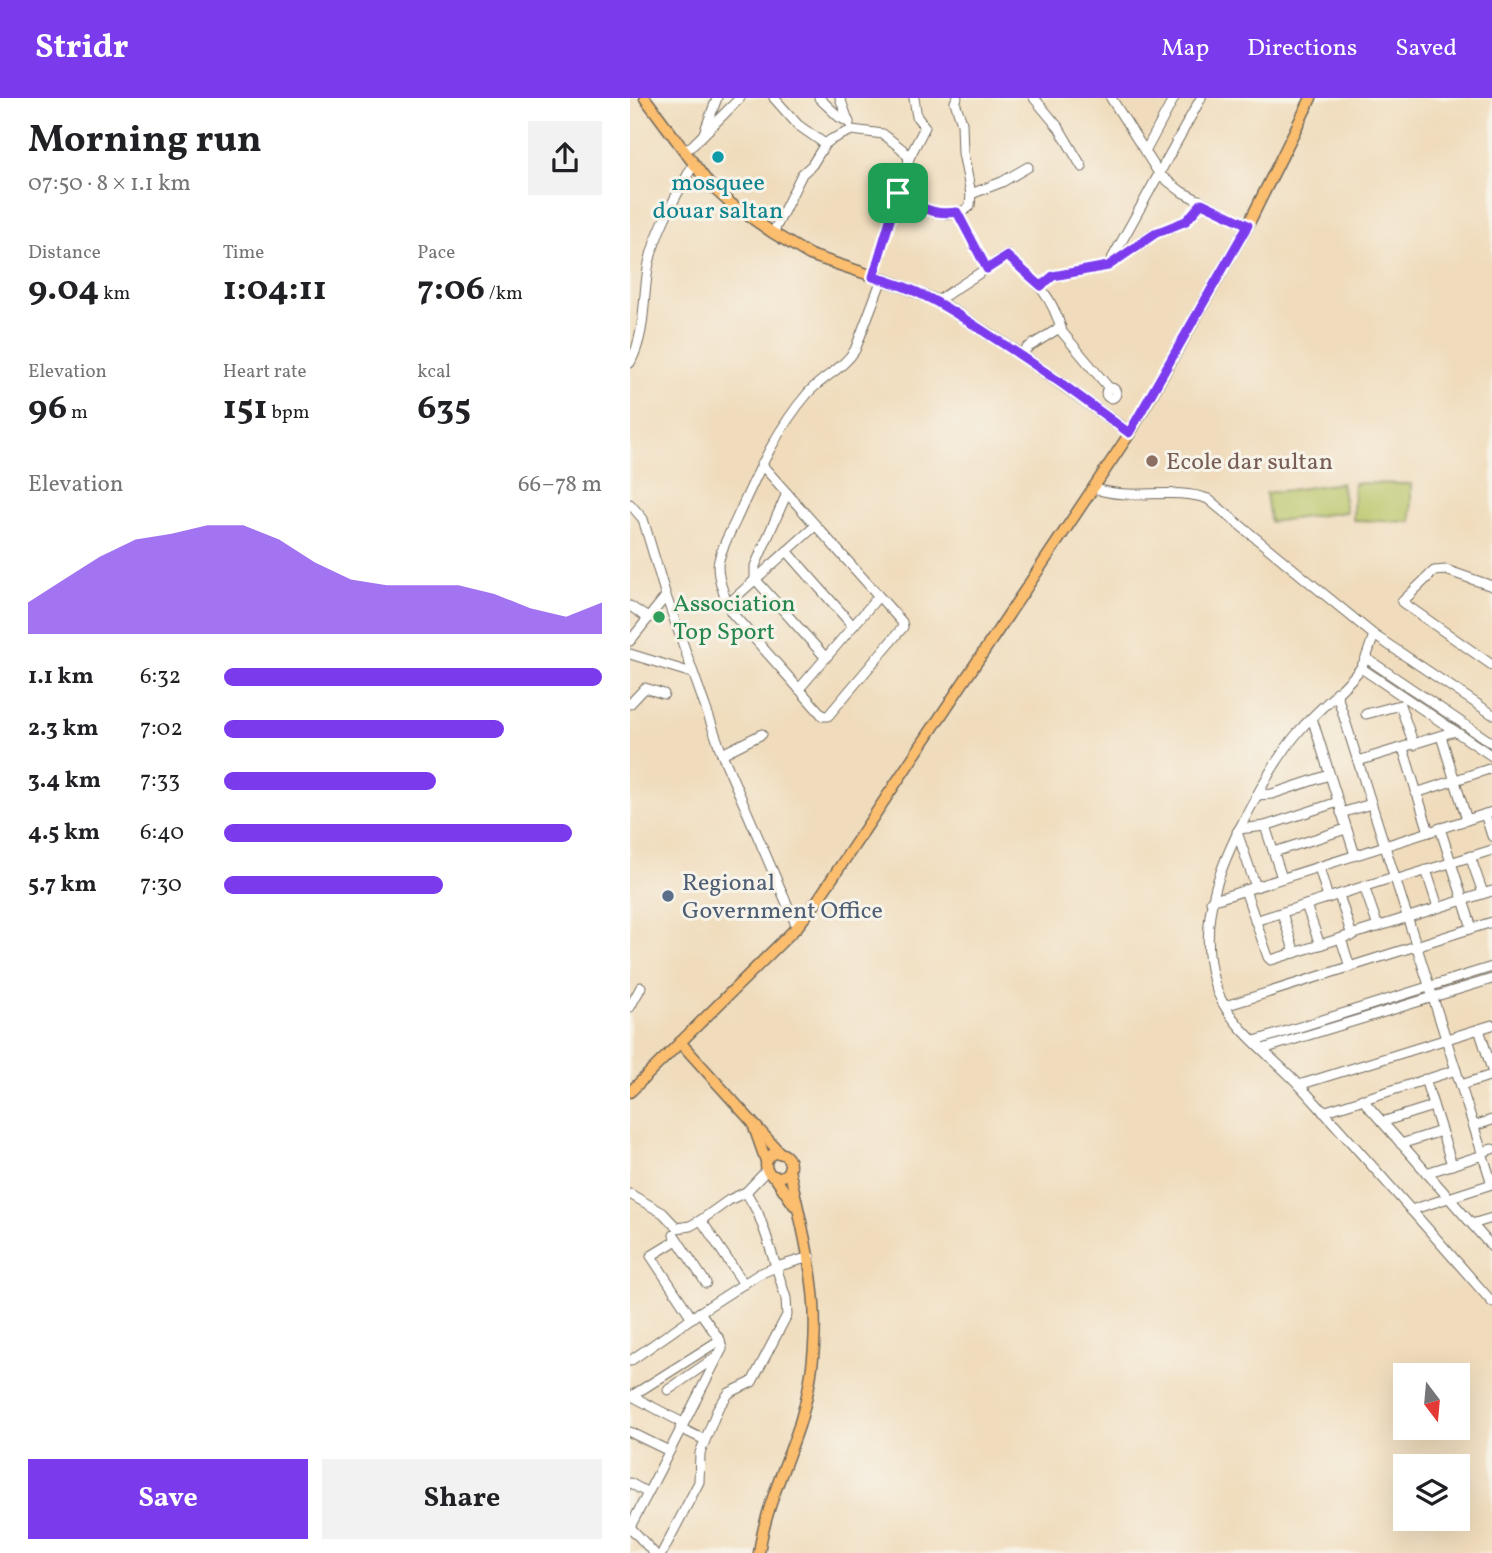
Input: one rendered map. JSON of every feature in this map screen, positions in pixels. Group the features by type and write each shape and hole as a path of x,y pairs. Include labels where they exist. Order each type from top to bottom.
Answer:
{"main road":[{"path":"645,98 693,165 730,203 773,233 810,256 937,301 1021,355 1129,433"},
{"path":"630,1092 797,927 823,893 1129,433 1248,225 1311,98"},
{"path":"680,1042 711,1074 754,1127 788,1159 796,1207 810,1257 816,1322 812,1374 799,1425 767,1516 759,1553"},
{"path":"754,1127 769,1169 796,1207"},
{"path":"769,1169 771,1155 780,1153"},
{"path":"769,1169 784,1175 789,1169"}],"street":[{"path":"704,135 717,98"},
{"path":"717,98 721,105 731,107"},
{"path":"684,151 704,135 740,98"},
{"path":"774,98 798,125 825,144"},
{"path":"819,98 850,126 883,134 902,149 908,158"},
{"path":"840,98 850,126"},
{"path":"761,464 902,622 903,627 828,716 823,716 731,612 718,562 761,464 800,402 822,378 849,360 855,350 878,278 898,193 906,176 908,158 925,126 917,117 914,98"},
{"path":"898,193 926,210 938,213 967,210 970,206 971,194 963,153 962,122 956,98"},
{"path":"1034,98 1059,128 1082,167"},
{"path":"1111,98 1160,174 1182,192 1248,225"},
{"path":"1145,152 1174,98"},
{"path":"1108,266 1201,98"},
{"path":"773,233 802,174 812,165 825,144 850,126"},
{"path":"630,363 642,332 647,278 654,247 670,208 693,165"},
{"path":"971,194 1002,182 1028,167"},
{"path":"1041,286 1053,276 1108,266 1156,233 1186,221 1202,203"},
{"path":"957,212 987,269"},
{"path":"937,301 1007,256 1041,286 1061,327 1109,388"},
{"path":"1021,355 1027,348 1061,327"},
{"path":"1094,488 1108,494 1192,496 1208,499 1374,635 1492,714"},
{"path":"787,493 755,566 755,579 826,658"},
{"path":"630,504 643,519 666,596 722,754 797,927"},
{"path":"727,604 815,526"},
{"path":"787,551 853,626"},
{"path":"1492,586 1446,570 1434,571 1402,601 1492,665"},
{"path":"630,641 666,596"},
{"path":"799,689 878,597"},
{"path":"630,606 648,618"},
{"path":"1374,635 1361,668 1311,718 1281,756 1238,830 1211,901 1207,945 1215,985 1225,1006 1492,1302"},
{"path":"630,654 692,673"},
{"path":"1361,668 1488,754 1492,742 1366,658"},
{"path":"630,704 645,688 664,694"},
{"path":"1336,692 1492,1184 1411,1210"},
{"path":"1366,714 1400,705 1413,744"},
{"path":"1311,718 1355,855"},
{"path":"1358,761 1455,731"},
{"path":"722,754 762,734"},
{"path":"1441,736 1466,820"},
{"path":"1403,748 1429,832"},
{"path":"1416,793 1492,768"},
{"path":"1257,795 1272,794 1329,775"},
{"path":"1238,830 1265,825 1338,802"},
{"path":"1341,813 1371,804"},
{"path":"1211,901 1489,813 1492,836"},
{"path":"1265,825 1282,878"},
{"path":"1440,828 1472,928"},
{"path":"1273,852 1346,829"},
{"path":"1238,830 1256,887"},
{"path":"1255,921 1364,886 1492,850"},
{"path":"1245,890 1269,960 1488,892 1470,856"},
{"path":"1319,867 1328,898"},
{"path":"1426,870 1438,907"},
{"path":"1364,886 1378,927"},
{"path":"1339,895 1353,936"},
{"path":"1306,905 1320,945"},
{"path":"1282,913 1295,953"},
{"path":"1225,1006 1492,922"},
{"path":"1341,939 1350,967"},
{"path":"1255,1041 1492,967"},
{"path":"1263,1049 1492,979"},
{"path":"630,1007 641,987"},
{"path":"1299,1085 1492,1025"},
{"path":"1461,1085 1491,1066 1479,1029"},
{"path":"1323,1112 1456,1070"},
{"path":"1425,1080 1452,1165"},
{"path":"1362,1099 1492,1247"},
{"path":"1382,1122 1433,1106"},
{"path":"1474,1126 1492,1120"},
{"path":"1401,1144 1441,1131"},
{"path":"1426,1173 1492,1149"},
{"path":"706,1283 672,1231 690,1226 746,1192 769,1169"},
{"path":"662,1553 699,1482 700,1453 718,1408 729,1393 752,1382 783,1323 787,1307 758,1213 746,1192"},
{"path":"630,1194 663,1213 677,1228"},
{"path":"1472,1224 1492,1217"},
{"path":"701,1220 744,1284"},
{"path":"654,1553 630,1527 722,1354 721,1345 651,1256 677,1240"},
{"path":"630,1361 744,1284 776,1266 810,1257"},
{"path":"705,1440 631,1396 721,1345"},
{"path":"668,1390 716,1357 721,1345"},
{"path":"630,1432 669,1451"},
{"path":"630,1483 648,1493"}],"green space":[{"path":"1341,483 1346,512 1270,522 1266,493"},
{"path":"1354,483 1411,484 1411,522 1353,520"}],"place":[{"name":"mosquee douar saltan","path":"718,157"},
{"name":"Ecole dar sultan","path":"1152,461"},
{"name":"Association Top Sport","path":"659,617"},
{"name":"Regional Government Office","path":"668,896"}],"route":[{"path":"898,193 926,210 938,213 957,212 987,269 1007,256 1041,286 1053,276 1108,266 1156,233 1186,221 1202,203 1248,225 1129,433 1086,400 953,310 925,294 873,277 898,193"}]}
